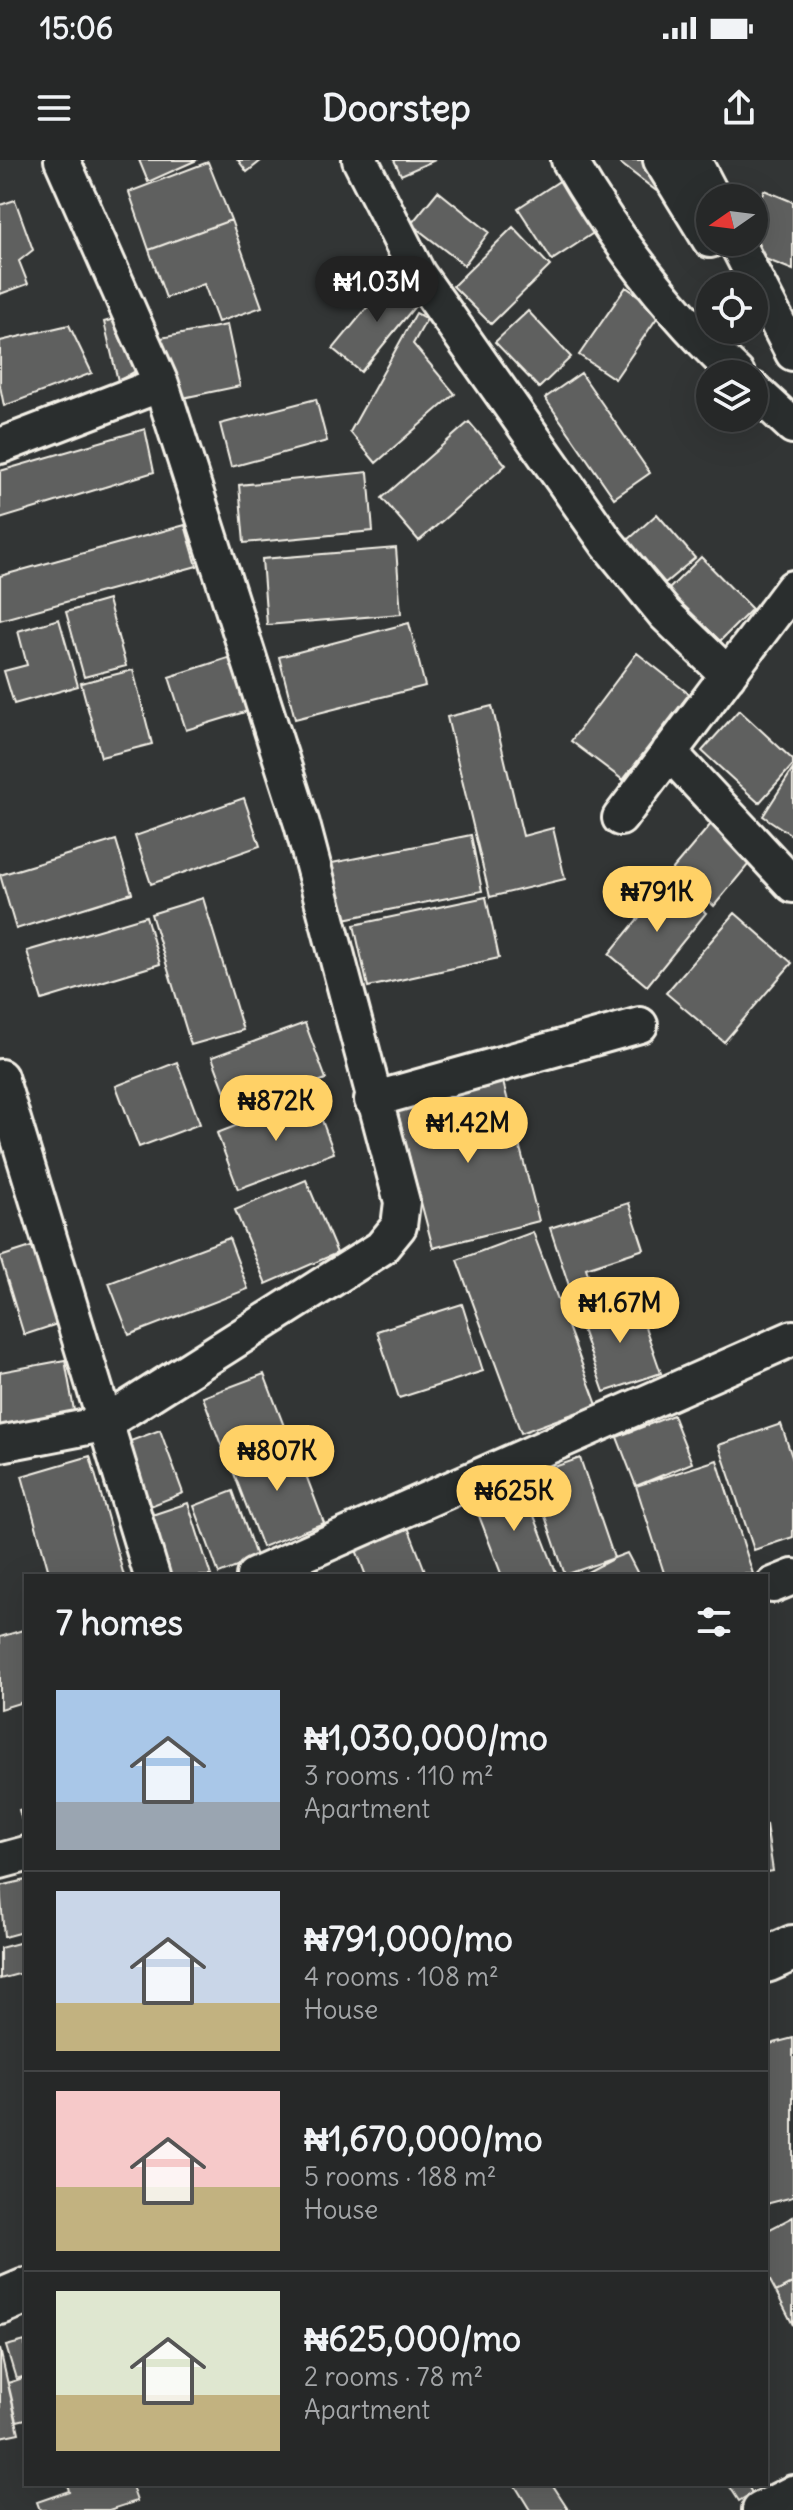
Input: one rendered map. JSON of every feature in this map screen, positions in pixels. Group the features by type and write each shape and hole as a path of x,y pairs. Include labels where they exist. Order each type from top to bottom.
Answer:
{"main road":[{"path":"768,1959 793,1948"},
{"path":"0,2302 24,2292"}],"street":[{"path":"0,1444 103,1424 381,1248 399,1226 402,1202 372,1100 302,824 161,384 62,160"},
{"path":"360,160 418,274 607,543 665,614 728,675"},
{"path":"569,160 623,244 672,305 724,360"},
{"path":"661,160 696,217"},
{"path":"693,160 706,184"},
{"path":"716,160 727,184"},
{"path":"743,256 793,353"},
{"path":"759,256 793,332"},
{"path":"768,335 793,375"},
{"path":"0,446 161,384"},
{"path":"768,403 793,426"},
{"path":"620,818 793,588"},
{"path":"669,752 793,885"},
{"path":"372,1100 640,1025"},
{"path":"0,1077 103,1424 151,1574"},
{"path":"259,1574 793,1338"},
{"path":"0,1861 24,1855"},
{"path":"760,2510 793,2493"}],"building":[{"path":"139,160 197,160 148,182"},
{"path":"238,160 262,160 247,172"},
{"path":"394,160 435,160 401,175"},
{"path":"616,160 689,160 663,196"},
{"path":"208,162 231,220 149,250 129,192"},
{"path":"561,180 595,232 552,260 518,208"},
{"path":"438,191 489,232 464,265 411,224"},
{"path":"768,192 793,202 793,270 758,256 768,256"},
{"path":"15,200 33,250 19,261 28,284 0,294 0,205"},
{"path":"231,220 262,307 218,322 204,284 166,298 149,250"},
{"path":"513,227 550,266 491,324 453,286"},
{"path":"393,276 420,300 361,372 333,349"},
{"path":"626,287 661,312 615,379 579,355"},
{"path":"528,311 571,357 539,388 495,342"},
{"path":"416,313 427,319 413,344 455,394 376,463 350,432"},
{"path":"124,316 144,366 118,381 104,322"},
{"path":"69,325 92,373 4,406 0,386 0,341"},
{"path":"227,325 240,386 173,400 161,338"},
{"path":"581,373 650,473 614,498 545,398"},
{"path":"316,399 327,441 231,467 220,424"},
{"path":"469,422 506,465 419,541 382,498"},
{"path":"145,429 154,472 0,519 0,471"},
{"path":"368,472 373,531 244,543 239,485"},
{"path":"657,514 695,558 665,583 628,540"},
{"path":"185,525 197,566 0,620 0,576"},
{"path":"396,548 401,614 267,625 262,559"},
{"path":"701,557 752,609 720,641 668,590"},
{"path":"108,600 126,666 84,677 66,612"},
{"path":"59,619 78,686 14,704 4,671 27,665 18,631"},
{"path":"409,623 425,686 295,719 279,657"},
{"path":"637,653 689,694 623,780 571,741"},
{"path":"231,657 248,711 186,730 169,677"},
{"path":"133,670 152,744 101,757 81,683"},
{"path":"492,706 523,836 553,828 565,879 490,897 447,717"},
{"path":"739,710 793,760 793,765 759,803 702,751"},
{"path":"793,769 793,836 763,816"},
{"path":"244,798 260,846 151,884 135,836"},
{"path":"711,824 753,859 714,906 672,870"},
{"path":"471,835 482,891 344,919 332,863"},
{"path":"116,840 132,893 16,929 0,875"},
{"path":"668,882 706,913 647,986 609,954"},
{"path":"486,897 499,958 368,987 354,925"},
{"path":"203,898 243,1030 191,1045 151,914"},
{"path":"735,913 792,963 724,1042 666,993"},
{"path":"146,916 160,964 42,1000 27,951"},
{"path":"305,1023 326,1079 233,1113 212,1057"},
{"path":"177,1062 200,1124 139,1147 116,1086"},
{"path":"503,1082 539,1221 433,1248 397,1110"},
{"path":"313,1096 334,1153 238,1189 217,1133"},
{"path":"306,1180 337,1253 266,1284 235,1210"},
{"path":"629,1203 644,1249 586,1268 596,1300 576,1307 550,1228"},
{"path":"533,1232 597,1405 521,1433 457,1260"},
{"path":"229,1238 248,1289 129,1335 109,1283"},
{"path":"34,1246 60,1323 24,1335 0,1257"},
{"path":"635,1298 661,1373 604,1392 578,1318"},
{"path":"462,1304 483,1371 399,1398 377,1331"},
{"path":"65,1360 75,1416 0,1430 0,1372"},
{"path":"264,1374 287,1434 226,1458 203,1397"},
{"path":"673,1415 692,1463 636,1486 617,1437"},
{"path":"781,1424 793,1460 793,1537 754,1550 719,1445"},
{"path":"160,1430 183,1493 148,1507 125,1443"},
{"path":"292,1438 324,1523 262,1547 230,1463"},
{"path":"90,1456 123,1574 49,1574 22,1476"},
{"path":"580,1458 614,1558 565,1574 531,1475"},
{"path":"717,1460 753,1574 664,1574 636,1486"},
{"path":"521,1482 557,1574 501,1574 473,1500"},
{"path":"233,1491 257,1559 219,1574 194,1506"},
{"path":"188,1503 210,1574 170,1574 152,1515"},
{"path":"408,1527 426,1574 365,1574 355,1547"},
{"path":"627,1553 638,1574 584,1574"},
{"path":"24,1630 24,1702 0,1709 0,1637"},
{"path":"24,1809 24,1828 19,1810"},
{"path":"768,1837 773,1871 768,1872"},
{"path":"24,1880 24,1932 4,1937 0,1886"},
{"path":"24,1942 24,1973 0,1979 0,1948"},
{"path":"793,2038 793,2197 768,2203 768,2044"},
{"path":"793,2217 793,2283 776,2292 768,2277 768,2230"},
{"path":"793,2283 793,2325 776,2292"},
{"path":"24,2341 24,2377 16,2379 6,2346"},
{"path":"0,2349 19,2433 0,2437"},
{"path":"24,2378 24,2419 17,2421 8,2383"},
{"path":"68,2486 132,2486 137,2501 109,2510 40,2510 37,2502 69,2491"},
{"path":"515,2486 553,2486 569,2510 530,2510"},
{"path":"729,2486 748,2486 752,2493 739,2501"}]}
